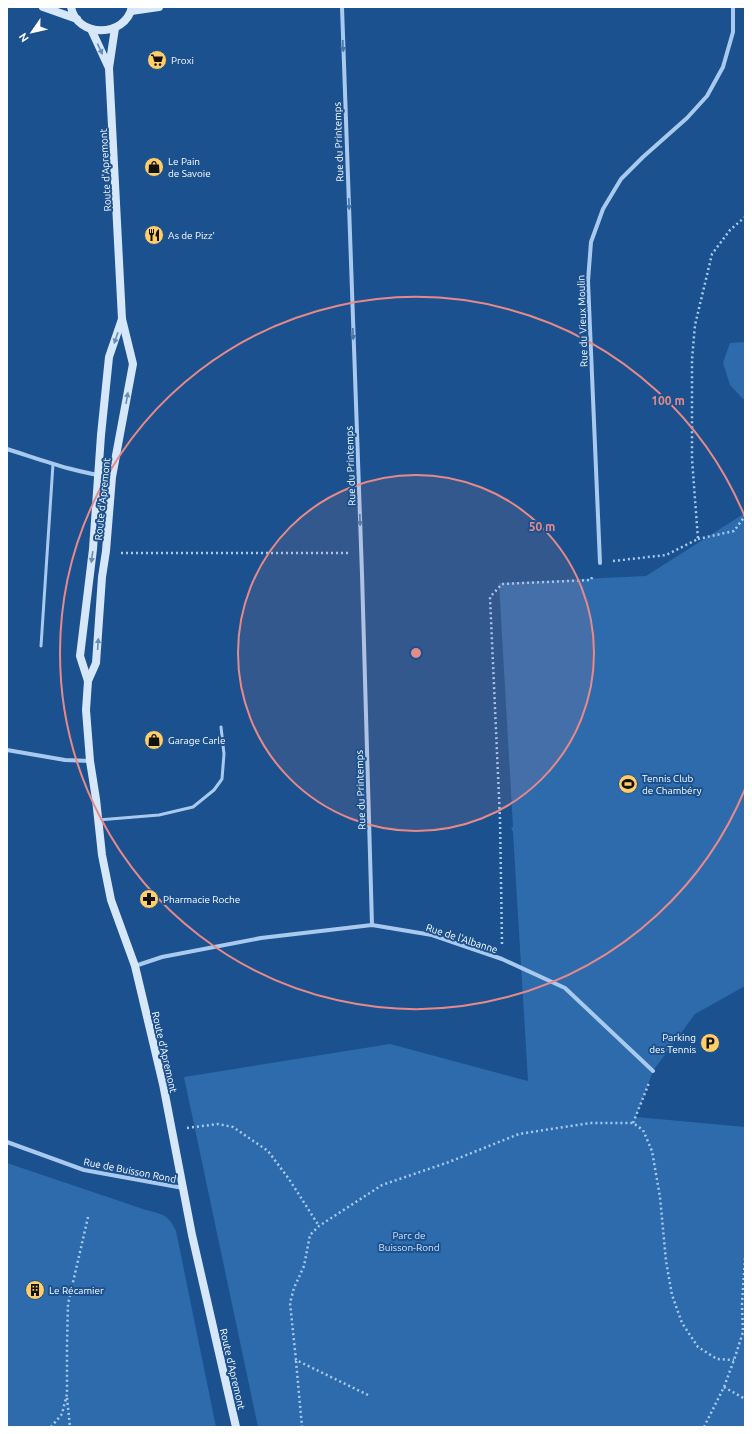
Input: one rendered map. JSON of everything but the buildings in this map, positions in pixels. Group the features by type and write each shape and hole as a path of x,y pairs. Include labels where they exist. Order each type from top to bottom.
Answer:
{"main road":[{"path":"43,7 77,19 91,29 98,31 115,28 121,24 131,9 159,7"},
{"path":"71,7 77,19"},
{"name":"Route d'Apremont","path":"115,28 109,68 122,319 133,364 112,477 106,551 102,577 96,663 88,681 86,710 90,761 102,855 111,900 135,966 163,1084 199,1266 236,1427"},
{"name":"Route d'Apremont","path":"91,29 109,68"},
{"name":"Route d'Apremont","path":"88,681 80,656 86,596 93,549 101,435 109,357 122,319"}],"street":[{"name":"Rue du Printemps","path":"342,7 372,925"},
{"name":"Rue du Vieux Moulin","path":"600,563 588,281 591,242 603,209 621,179 643,157 687,118 707,96 723,67 733,32 733,7"},
{"path":"7,448 53,464 112,477"},
{"path":"7,750 65,760 90,761"},
{"name":"Rue de l'Albanne","path":"135,966 162,957 260,938 372,925 432,935 502,959 565,988 653,1071"},
{"name":"Rue de Buisson Rond","path":"7,1142 84,1170 183,1188"}],"lane":[{"path":"41,646 53,464"},
{"path":"98,820 159,815 193,807 214,790 222,779 224,754 221,727"}],"path":[{"path":"698,539 692,459 692,359 695,325 712,254 730,230 745,217"},
{"path":"502,959 500,819 490,597 502,584 591,580 600,563 666,555 698,539 734,530 745,516"},
{"path":"106,551 120,553 361,553"},
{"path":"633,1123 653,1071"},
{"path":"302,1427 290,1303 294,1288 304,1266 310,1235 319,1226 382,1185 449,1162 519,1134 590,1123 633,1123 643,1130 652,1151 660,1197 666,1261 672,1295 682,1323 698,1347 717,1359 734,1360"},
{"path":"172,1129 197,1128 218,1124 233,1127 268,1151 289,1179 319,1226"},
{"path":"70,1427 67,1394 66,1344 68,1304 88,1217"},
{"path":"704,1427 724,1387 743,1332 742,1304 745,1258"},
{"path":"296,1360 368,1395"},
{"path":"724,1387 745,1399"},
{"path":"51,1427 62,1414 67,1394"}],"green space":[{"path":"745,342 745,398 743,399 730,385 723,363 730,343"},
{"name":"Parc de Buisson-Rond","path":"745,513 745,986 695,1014 653,1071 636,1117 745,1127 745,1427 258,1427 184,1077 390,1044 528,1081 513,832 511,828 513,827 499,583 646,576"},
{"path":"7,1163 161,1214 168,1218 176,1231 216,1427 7,1427"}],"place":[{"name":"Proxi","path":"157,60"},
{"name":"Le Pain de Savoie","path":"154,167"},
{"name":"As de Pizz'","path":"154,235"},
{"name":"Garage Carle","path":"154,740"},
{"name":"Tennis Club de Chambéry","path":"628,784"},
{"name":"Pharmacie Roche","path":"149,899"},
{"name":"Parking des Tennis","path":"710,1043"},
{"name":"Le Récamier","path":"35,1290"}]}
